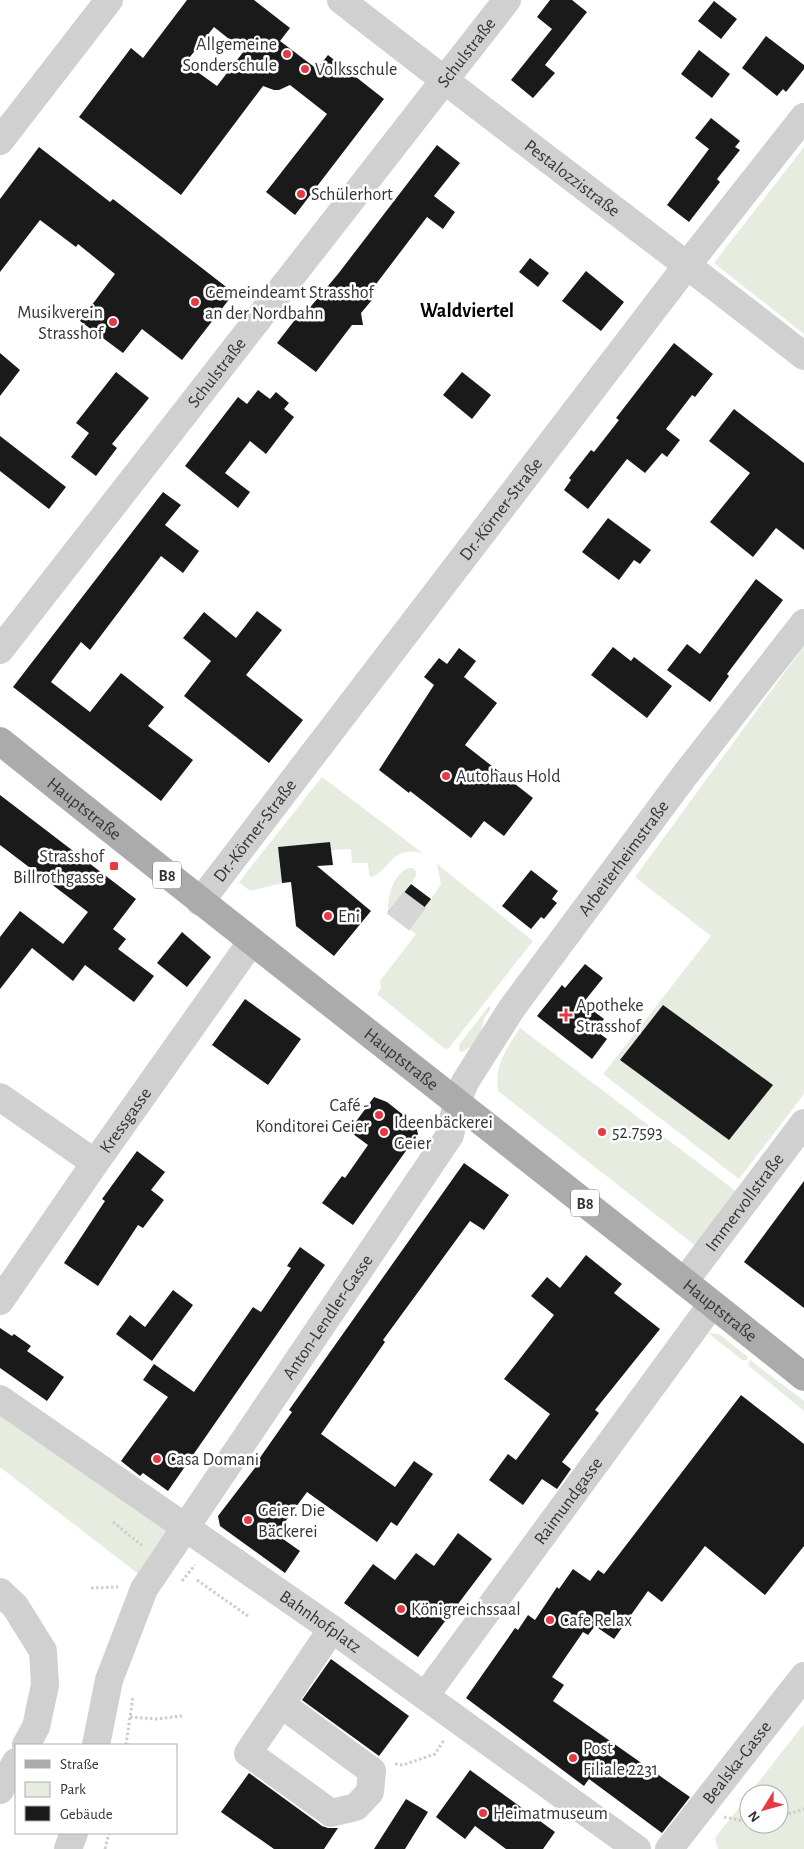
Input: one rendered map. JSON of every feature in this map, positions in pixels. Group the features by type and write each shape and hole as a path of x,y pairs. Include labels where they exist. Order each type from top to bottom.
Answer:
{"main road":[{"name":"Hauptstraße","path":"0,741 200,902 457,1102 804,1377"}],"street":[{"path":"0,141 109,0"},
{"name":"Pestalozzistraße","path":"341,0 444,81 688,264 804,356"},
{"name":"Schulstraße","path":"0,650 506,0"},
{"name":"Dr.-Körner-Straße","path":"200,902 688,264 804,117"},
{"name":"Arbeiterheimstraße","path":"457,1102 472,1070 512,1008 685,774 804,623"},
{"name":"Kressgasse","path":"0,1301 95,1163 252,942"},
{"path":"0,1097 95,1163"},
{"name":"Anton-Lendler-Gasse","path":"96,1744 109,1680 144,1589 450,1135 457,1102"},
{"name":"Immervollstraße","path":"684,1282 804,1123"},
{"name":"Raimundgasse","path":"424,1696 712,1304"},
{"name":"Bahnhofplatz","path":"0,1399 186,1526 332,1629 637,1849"},
{"path":"0,1592 15,1606 43,1651 45,1685 36,1726 27,1744"},
{"path":"281,1704 372,1771 370,1792 356,1807 331,1813 248,1753 281,1704 332,1629"},
{"name":"Bealska-Gasse","path":"669,1849 804,1676"},
{"path":"0,1790 15,1764"},
{"path":"68,1849 74,1834"}],"path":[{"path":"113,1522 147,1549"},
{"path":"176,1588 212,1545"},
{"path":"197,1580 248,1616"},
{"path":"126,1744 134,1690"},
{"path":"130,1717 156,1719 182,1716"},
{"path":"372,1771 386,1763 403,1766 435,1754 458,1720"},
{"path":"789,1814 804,1809"},
{"path":"105,1849 109,1834"}],"green space":[{"path":"804,147 804,334 714,263"},
{"path":"804,646 804,1094 739,1179 603,1074 711,936 635,877"},
{"path":"322,777 424,854 405,852 399,854 372,877 369,875 368,863 352,863 351,849 331,850 330,842 278,847 282,883 250,891 239,882"},
{"path":"437,864 533,941 449,1048 445,1049 377,994 381,988 380,981 416,934 408,928 441,884"},
{"path":"408,868 413,868 416,871 416,876 388,912 392,887 398,876"},
{"path":"489,1006 491,1008 484,1019 479,1042 462,1052 459,1050 459,1045"},
{"path":"520,1028 737,1192 697,1247 498,1091 497,1081 500,1065 506,1050"},
{"path":"708,1333 719,1334 748,1357 746,1360 742,1360"},
{"path":"750,1360 804,1401 804,1411 748,1365"},
{"path":"0,1407 174,1529 141,1576 0,1467"},
{"path":"804,1724 804,1849 718,1849 715,1838 739,1808 739,1834 789,1834 789,1784 757,1784"}],"building":[{"path":"187,0 254,0 290,28 280,41 317,69 328,55 384,99 295,215 266,192 327,114 290,85 279,90 263,86 181,195 79,117 131,48 143,58","holes":["214,27 244,51 217,86 185,63"]},
{"path":"550,0 572,0 587,12 545,65 555,73 533,98 511,80 552,29 537,17"},
{"path":"714,1 737,19 721,39 698,21"},
{"path":"766,36 804,65 804,69 786,92 783,89 777,96 742,68"},
{"path":"699,50 730,74 712,98 681,74"},
{"path":"711,118 740,141 735,147 740,150 717,179 720,182 689,222 667,205 709,149 695,138"},
{"path":"437,145 460,163 434,196 455,212 443,229 427,217 367,296 372,300 361,313 363,325 352,325 316,372 277,343 304,308 307,311 338,274"},
{"path":"39,147 110,202 113,199 234,293 182,360 142,329 123,353 80,321 115,274 78,244 76,247 40,220 0,272 0,199"},
{"path":"530,258 549,273 538,287 519,272"},
{"path":"586,271 624,302 601,331 562,301"},
{"path":"674,343 713,374 695,397 692,395 666,429 680,440 667,457 662,453 645,473 627,459 588,509 564,490 571,480 569,478 591,450 594,452 619,420 616,418"},
{"path":"0,353 20,370 0,396"},
{"path":"116,372 149,398 112,444 117,448 96,476 71,457 89,433 76,423"},
{"path":"462,372 491,395 472,419 443,395"},
{"path":"258,390 270,399 276,392 289,403 284,409 294,417 266,454 250,441 225,473 250,492 238,508 185,466 238,397 247,404"},
{"path":"734,409 804,463 804,550 776,528 753,557 710,522 750,473 709,441"},
{"path":"0,436 66,487 49,509 0,471"},
{"path":"163,492 181,505 165,525 199,551 183,573 161,556 90,650 81,642 51,682 90,712 121,673 164,707 148,726 193,760 161,801 13,687"},
{"path":"608,518 651,550 640,564 634,560 619,580 582,552"},
{"path":"756,579 783,600 727,674 729,676 710,702 667,670 687,644 700,654"},
{"path":"257,611 282,630 246,675 303,720 269,763 184,696 211,661 183,638 204,612 236,638"},
{"path":"613,647 631,661 634,657 672,686 647,718 591,675"},
{"name":"Autohaus Hold","path":"459,648 476,661 464,677 497,703 465,745 533,798 504,836 484,821 471,838 410,791 409,793 379,770 434,685 424,677 439,658 447,664"},
{"path":"0,795 136,899 113,929 126,939 118,949 154,976 134,1002 85,965 73,981 32,948 0,989 0,937 20,911 63,944 88,912 0,845"},
{"path":"330,842 333,865 317,866 371,911 334,956 296,926 291,882 282,883 278,847"},
{"path":"531,870 558,891 552,899 557,903 544,919 541,917 531,929 502,906"},
{"path":"411,884 431,899 408,928 388,912"},
{"path":"182,932 211,957 187,987 157,963"},
{"path":"585,964 603,978 583,1003 604,1019 595,1030 607,1039 592,1059 537,1016 562,985 565,988"},
{"path":"245,999 301,1039 268,1085 212,1045"},
{"path":"663,1005 773,1085 729,1140 620,1060"},
{"path":"374,1097 387,1102 411,1121 416,1126 418,1134 353,1225 322,1203 342,1176 345,1178 368,1145 349,1131"},
{"path":"137,1151 165,1172 151,1190 164,1200 143,1228 138,1225 98,1286 64,1263 105,1201 102,1199"},
{"path":"464,1163 509,1195 484,1230 470,1221 383,1340 385,1342 321,1434 395,1487 414,1461 433,1474 397,1526 391,1522 377,1542 307,1492 276,1534 300,1551 285,1573 220,1526 218,1516 261,1460 259,1459 292,1412 289,1410"},
{"path":"804,1181 804,1308 744,1262"},
{"path":"300,1247 325,1265 168,1491 143,1473 140,1476 121,1461 168,1397 143,1380 154,1364 194,1392 253,1307 261,1312 291,1268 287,1266"},
{"path":"586,1255 622,1284 614,1293 660,1329 595,1410 599,1413 562,1462 571,1469 557,1489 542,1479 523,1505 489,1480 508,1454 516,1460 550,1414 504,1379 554,1315 531,1296 547,1277 560,1288"},
{"path":"173,1290 193,1305 152,1361 116,1334 130,1315 145,1327"},
{"path":"0,1328 12,1336 14,1334 31,1346 27,1351 64,1377 47,1401 0,1368"},
{"path":"741,1395 804,1444 804,1546 765,1595 705,1546 662,1602 648,1591 614,1639 595,1626 588,1635 583,1632 552,1677 564,1685 553,1701 690,1797 662,1833 589,1779 584,1786 466,1698 515,1628 518,1630 528,1615 535,1620 557,1587 559,1589 573,1569 590,1581 598,1570 604,1574"},
{"path":"458,1533 492,1559 418,1657 344,1603 373,1564 395,1580 416,1553 434,1566"},
{"path":"331,1659 409,1716 379,1756 302,1700"},
{"name":"Heimatmuseum","path":"470,1770 555,1832 543,1849 506,1849 475,1826 465,1839 436,1817"},
{"path":"249,1773 322,1826 338,1828 324,1849 274,1849 221,1812"},
{"path":"406,1799 428,1812 405,1849 374,1849"}],"tunnel":[{"path":"398,922 422,890"}],"place":[{"name":"Allgemeine Sonderschule","path":"287,54"},
{"name":"Volksschule","path":"305,69"},
{"name":"Schülerhort","path":"301,194"},
{"name":"Gemeindeamt Strasshof an der Nordbahn","path":"195,302"},
{"name":"Musikverein Strasshof","path":"113,322"},
{"name":"Autohaus Hold","path":"446,776"},
{"name":"Strasshof Billrothgasse","path":"114,866"},
{"name":"Eni","path":"328,916"},
{"name":"Apotheke Strasshof","path":"566,1015"},
{"name":"Café - Konditorei Geier","path":"379,1115"},
{"name":"Ideenbäckerei Geier","path":"384,1132"},
{"name":"52.7593","path":"602,1132"},
{"name":"Casa Domani","path":"157,1459"},
{"name":"Geier. Die Bäckerei","path":"248,1520"},
{"name":"Königreichssaal","path":"401,1609"},
{"name":"Cafe Relax","path":"550,1620"},
{"name":"Post Filiale 2231","path":"573,1758"},
{"name":"Heimatmuseum","path":"483,1813"}],"district":[{"name":"Waldviertel","path":"467,310"}]}
